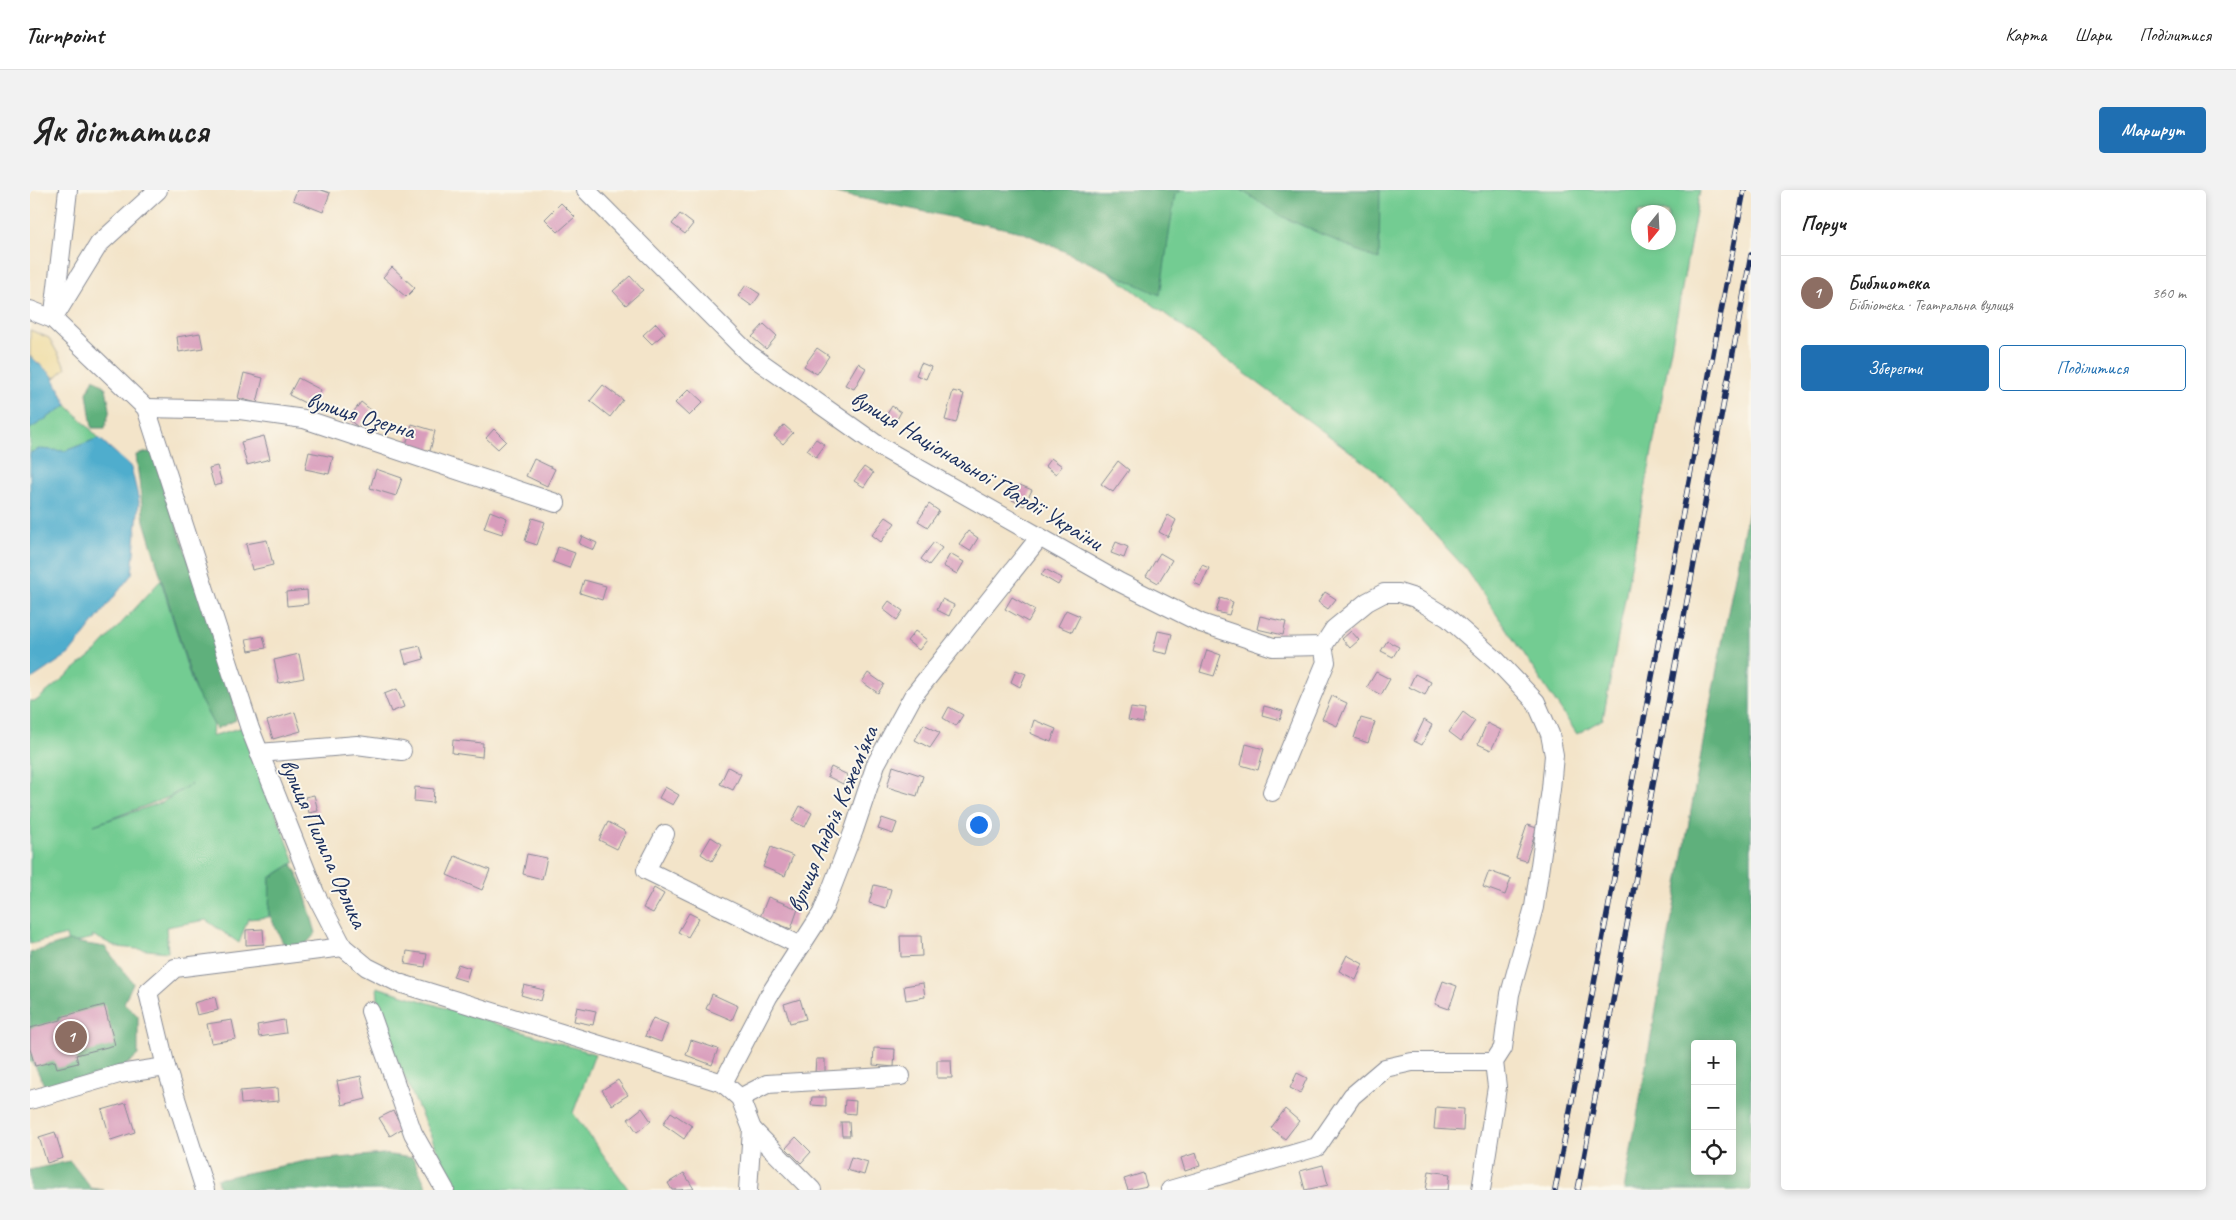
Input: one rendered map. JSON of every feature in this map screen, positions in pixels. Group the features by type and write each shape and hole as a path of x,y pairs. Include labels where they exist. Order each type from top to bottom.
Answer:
{"street":[{"path":"54,319 68,190"},
{"path":"54,319 99,244 158,190"},
{"name":"вулиця Національної Гвардії України","path":"586,190 749,354 879,446 1119,582 1201,623 1272,647 1323,646"},
{"name":"вулиця Пилипа Орлика","path":"30,310 54,319 146,408 259,753 315,893 343,947 368,967 399,983 723,1083 740,1098 752,1129 748,1190"},
{"name":"вулиця Озерна","path":"146,408 240,410 304,419 556,502"},
{"name":"вулиця Андрія Кожем'яка","path":"723,1083 768,997 822,913 854,830 876,764 913,696 1039,538"},
{"path":"1272,792 1326,662 1323,646 1334,629 1367,602 1384,593 1399,593 1415,598 1448,618 1496,660 1536,702 1550,734 1554,754 1551,789 1534,907 1510,994 1503,1048 1494,1062 1497,1087 1481,1190"},
{"path":"259,753 357,745 402,750"},
{"path":"665,834 646,870 800,946"},
{"path":"205,1190 166,1067 148,992 174,968 343,947"},
{"path":"370,1011 414,1133 445,1190"},
{"path":"1170,1190 1317,1147 1352,1096 1385,1068 1412,1062 1494,1062"},
{"path":"30,1100 119,1074 166,1067"},
{"path":"740,1098 767,1084 901,1076"},
{"path":"752,1129 812,1190"}],"green space":[{"path":"821,190 1183,190 1175,194 1160,295 1022,232"},
{"path":"922,190 1700,190 1603,719 1577,734 1466,569 1375,470 1094,261"},
{"path":"1241,190 1380,190 1379,260 1281,216"},
{"path":"94,378 106,388 110,409 105,428 92,428 87,393"},
{"path":"67,405 99,438 65,451 30,458 30,427"},
{"path":"152,451 234,697 236,720 216,729 195,690 144,521 136,455"},
{"path":"1751,494 1751,1190 1624,1190 1707,720"},
{"path":"161,580 193,686 213,723 212,736 243,727 295,862 270,878 269,917 248,919 239,943 206,920 166,927 168,952 117,947 92,935 93,938 68,944 66,935 30,944 30,701 36,701 96,651","holes":["191,784 163,802 94,825 169,797"]},
{"path":"292,864 301,881 316,933 304,946 285,947 269,914 270,878"},
{"path":"68,941 105,947 133,983 124,1003 138,1016 138,1055 124,1067 46,1089 35,1066 30,1062 30,953"},
{"path":"377,987 595,1054 573,1113 629,1190 455,1190 380,1022"},
{"path":"383,1154 413,1158 428,1190 219,1190 217,1179 306,1161"},
{"path":"70,1161 91,1188 104,1190 30,1190 30,1170"}],"sand":[{"path":"30,330 49,338 66,368 54,379 30,357"}],"water":[{"path":"30,356 52,375 67,405 30,429"},
{"path":"99,438 131,467 139,501 132,574 69,654 30,680 30,453 39,449 65,451"}],"building":[{"path":"297,190 321,190 330,193 323,212 293,200"},
{"path":"561,203 575,217 558,232 545,219"},
{"path":"680,214 693,224 685,234 672,224"},
{"path":"392,267 415,288 406,297 383,277"},
{"path":"630,276 643,290 626,305 613,291"},
{"path":"746,285 760,294 752,306 738,296"},
{"path":"656,323 665,333 652,344 643,335"},
{"path":"764,324 777,336 766,349 752,337"},
{"path":"200,333 203,348 179,352 177,337"},
{"path":"817,348 829,356 817,374 804,366"},
{"path":"858,363 866,368 854,389 845,385"},
{"path":"921,363 931,367 926,379 916,375"},
{"path":"244,373 263,378 257,403 238,398"},
{"path":"298,378 321,390 313,407 289,395"},
{"path":"603,385 623,400 610,417 590,401"},
{"path":"689,389 703,402 689,416 675,403"},
{"path":"953,391 964,394 956,423 945,420"},
{"path":"361,402 371,410 358,427 348,419"},
{"path":"892,406 901,412 895,423 885,417"},
{"path":"412,424 435,431 430,451 406,445"},
{"path":"784,425 793,433 783,444 774,436"},
{"path":"494,429 506,441 498,449 486,438"},
{"path":"264,436 270,459 247,465 241,442"},
{"path":"816,439 825,445 816,457 807,450"},
{"path":"309,452 333,457 329,474 305,469"},
{"path":"1051,458 1062,466 1056,474 1045,466"},
{"path":"534,459 555,469 547,486 526,476"},
{"path":"1118,461 1129,470 1113,492 1101,484"},
{"path":"217,466 222,484 214,486 209,468"},
{"path":"864,467 873,473 864,487 854,481"},
{"path":"376,469 402,478 396,496 370,488"},
{"path":"1020,485 1032,490 1024,506 1012,500"},
{"path":"929,504 939,511 928,527 918,521"},
{"path":"490,511 507,518 502,534 484,528"},
{"path":"1168,515 1176,520 1168,537 1159,532"},
{"path":"886,517 895,523 881,542 872,535"},
{"path":"532,518 545,522 537,545 525,541"},
{"path":"968,531 978,538 970,551 959,544"},
{"path":"582,536 597,543 594,550 579,544"},
{"path":"267,540 273,565 252,570 246,544"},
{"path":"934,542 942,548 929,565 921,559"},
{"path":"1116,542 1128,547 1124,558 1111,553"},
{"path":"558,547 575,553 569,568 553,562"},
{"path":"1160,553 1172,560 1158,583 1146,576"},
{"path":"950,554 964,562 957,574 943,566"},
{"path":"1202,565 1209,568 1201,586 1194,583"},
{"path":"1045,569 1062,578 1058,585 1041,575"},
{"path":"584,580 606,586 602,600 580,593"},
{"path":"307,590 308,604 287,606 286,592"},
{"path":"1325,592 1336,599 1328,609 1318,602"},
{"path":"1012,597 1035,610 1028,622 1005,609"},
{"path":"1220,598 1233,602 1229,615 1216,612"},
{"path":"942,599 954,605 949,616 937,610"},
{"path":"889,601 903,611 897,620 883,609"},
{"path":"1066,610 1080,616 1072,632 1058,626"},
{"path":"1260,616 1286,622 1283,635 1257,629"},
{"path":"915,631 927,640 919,650 907,641"},
{"path":"1158,631 1172,634 1167,654 1153,651"},
{"path":"1351,631 1359,640 1350,648 1342,639"},
{"path":"263,636 266,648 249,651 246,639"},
{"path":"1387,641 1399,647 1393,657 1381,651"},
{"path":"420,646 424,659 406,664 402,650"},
{"path":"1207,650 1221,655 1214,676 1200,672"},
{"path":"299,654 304,678 279,683 274,660"},
{"path":"1016,670 1026,674 1020,687 1011,682"},
{"path":"1376,672 1390,679 1381,695 1367,687"},
{"path":"868,673 884,684 878,693 862,682"},
{"path":"1415,674 1431,682 1425,695 1409,687"},
{"path":"397,689 404,707 391,712 384,694"},
{"path":"1332,696 1347,703 1337,726 1322,719"},
{"path":"1264,706 1283,711 1280,720 1262,715"},
{"path":"949,707 963,715 956,726 943,718"},
{"path":"1131,708 1145,710 1143,723 1128,720"},
{"path":"295,712 301,731 273,739 267,721"},
{"path":"1463,712 1475,721 1461,741 1449,732"},
{"path":"1361,718 1375,722 1368,743 1354,738"},
{"path":"1034,720 1056,729 1051,742 1030,733"},
{"path":"1424,720 1432,725 1422,745 1414,741"},
{"path":"1487,723 1501,730 1491,750 1478,744"},
{"path":"924,724 940,733 930,748 915,740"},
{"path":"453,740 483,743 482,757 452,753"},
{"path":"1246,744 1264,749 1258,770 1241,765"},
{"path":"893,766 923,776 917,796 887,787"},
{"path":"728,767 741,774 733,790 720,784"},
{"path":"831,767 848,775 843,784 827,776"},
{"path":"415,787 434,789 433,803 414,801"},
{"path":"665,787 679,795 673,805 659,798"},
{"path":"314,795 318,811 309,813 305,797"},
{"path":"800,806 812,813 805,827 792,821"},
{"path":"882,818 897,823 893,834 878,829"},
{"path":"608,822 626,832 617,849 599,840"},
{"path":"1527,825 1537,828 1526,861 1516,858"},
{"path":"711,837 722,844 712,861 701,854"},
{"path":"771,847 793,856 785,876 763,867"},
{"path":"527,854 547,858 542,879 523,874"},
{"path":"455,856 490,870 482,890 447,875"},
{"path":"1489,871 1511,879 1505,895 1483,887"},
{"path":"874,885 891,889 886,908 869,903"},
{"path":"654,888 664,894 653,913 643,908"},
{"path":"768,897 798,909 791,929 760,917"},
{"path":"689,913 699,918 688,937 678,932"},
{"path":"263,929 264,944 246,945 246,930"},
{"path":"900,936 921,936 922,956 901,957"},
{"path":"407,951 427,954 425,967 405,964"},
{"path":"1347,955 1363,964 1356,980 1339,971"},
{"path":"458,964 470,968 466,981 453,977"},
{"path":"1443,981 1457,986 1449,1009 1435,1004"},
{"path":"923,983 925,997 906,1000 904,986"},
{"path":"524,985 544,990 541,1001 521,995"},
{"path":"712,994 738,1006 732,1020 706,1009"},
{"path":"215,997 218,1010 197,1015 194,1003"},
{"path":"800,999 806,1019 790,1023 784,1004"},
{"path":"104,1005 115,1045 76,1055 78,1063 57,1068 55,1061 35,1066 30,1049 30,1028 61,1020 61,1017"},
{"path":"577,1007 596,1011 593,1025 574,1021"},
{"path":"653,1018 668,1024 661,1042 645,1036"},
{"path":"232,1020 236,1039 211,1043 207,1024"},
{"path":"284,1020 286,1033 259,1037 257,1025"},
{"path":"691,1040 718,1049 712,1065 686,1055"},
{"path":"874,1048 895,1049 894,1067 873,1065"},
{"path":"816,1059 825,1059 825,1073 815,1073"},
{"path":"937,1060 951,1060 952,1078 937,1078"},
{"path":"1297,1073 1307,1078 1300,1093 1290,1088"},
{"path":"361,1076 366,1099 342,1105 337,1081"},
{"path":"618,1080 628,1095 612,1105 602,1090"},
{"path":"278,1088 279,1101 241,1104 240,1091"},
{"path":"812,1097 826,1097 826,1106 811,1105"},
{"path":"845,1100 856,1101 855,1114 844,1113"},
{"path":"126,1103 135,1132 111,1140 102,1110"},
{"path":"1436,1107 1464,1109 1463,1131 1434,1129"},
{"path":"642,1108 651,1121 637,1132 628,1119"},
{"path":"1285,1109 1299,1121 1285,1139 1271,1128"},
{"path":"393,1111 403,1128 390,1136 379,1118"},
{"path":"671,1112 692,1126 684,1139 663,1124"},
{"path":"841,1122 849,1122 850,1136 842,1136"},
{"path":"55,1132 63,1158 47,1163 39,1137"},
{"path":"796,1137 811,1152 801,1163 786,1148"},
{"path":"1196,1153 1200,1166 1185,1171 1181,1158"},
{"path":"851,1157 868,1162 864,1175 847,1170"},
{"path":"1323,1165 1328,1185 1305,1190 1300,1171"},
{"path":"1429,1171 1450,1174 1448,1190 1426,1190"},
{"path":"684,1173 694,1189 672,1190 668,1183"},
{"path":"1143,1173 1147,1186 1128,1190 1124,1179"}],"railway":[{"path":"1555,1190 1744,190"},
{"path":"1578,1190 1751,255"}],"place":[{"name":"Библиотека","path":"71,1037"}]}
